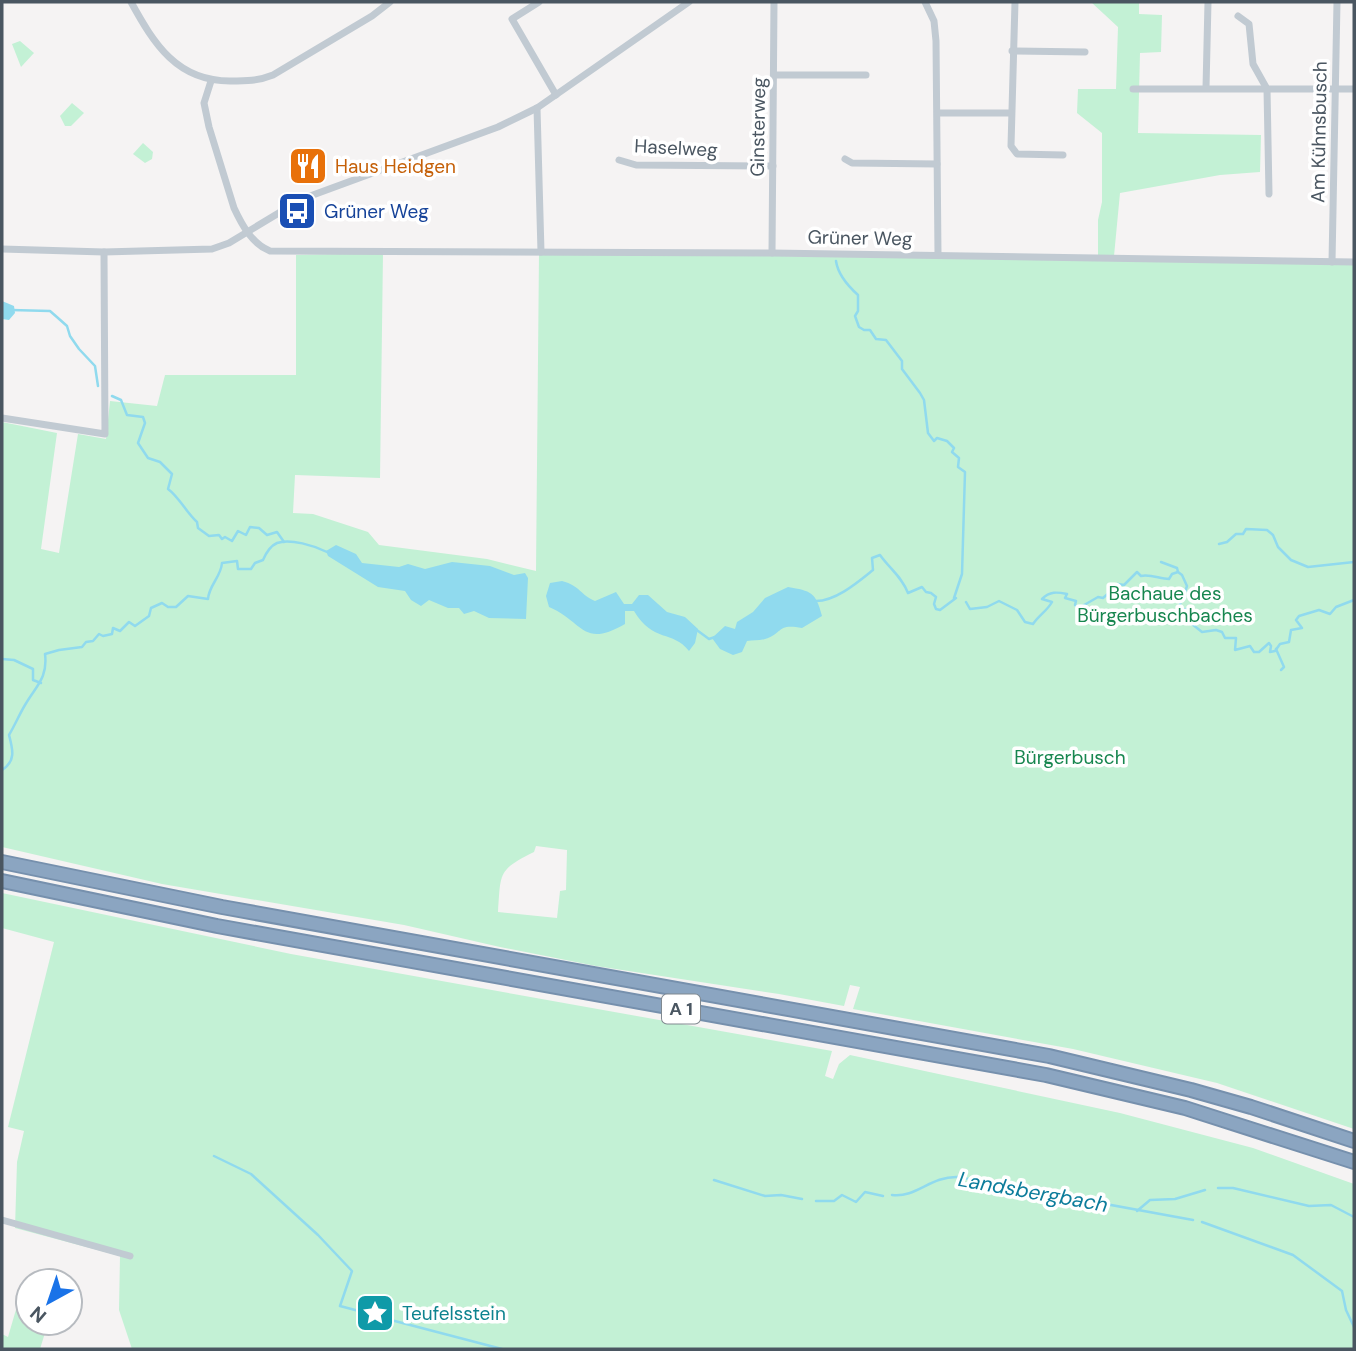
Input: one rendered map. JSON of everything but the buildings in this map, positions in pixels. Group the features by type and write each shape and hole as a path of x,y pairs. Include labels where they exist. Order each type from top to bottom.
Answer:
{"highway":[{"name":"A 1","path":"2,862 222,907 1049,1056 1191,1090 1354,1141"},
{"name":"A 1","path":"2,881 218,926 1046,1075 1185,1108 1354,1162"}],"street":[{"path":"131,2 154,42 172,62 211,81 256,81 273,75 372,16 390,2"},
{"path":"539,2 512,19 556,95"},
{"path":"2,249 104,252 212,249 229,243 302,199 498,127 537,108 679,5 689,2"},
{"name":"Ginsterweg","path":"772,253 774,2"},
{"path":"925,2 934,21 936,41 938,255"},
{"path":"1015,2 1011,146 1017,154 1063,155"},
{"path":"1206,88 1208,2"},
{"name":"Am Kühnsbusch","path":"1332,262 1337,2"},
{"path":"1238,16 1249,24 1254,64 1267,89 1269,194"},
{"path":"1012,51 1085,51"},
{"path":"774,75 866,75"},
{"path":"211,81 204,103 209,127 234,208 247,232"},
{"path":"1133,89 1354,89"},
{"path":"537,108 541,252"},
{"path":"938,113 1011,113"},
{"path":"845,159 852,163 937,164"},
{"name":"Haselweg","path":"619,160 636,165 773,166"},
{"name":"Grüner Weg","path":"247,232 259,247 270,251 772,253 1354,262"},
{"path":"2,418 105,434 104,252"},
{"path":"2,1220 130,1256"}],"green space":[{"path":"1091,2 1139,2 1139,14 1162,15 1161,52 1140,53 1138,133 1261,135 1260,172 1220,175 1120,193 1114,256 1098,256 1098,220 1102,202 1102,133 1077,113 1078,89 1116,89 1118,27"},
{"path":"20,41 34,53 21,67 12,44"},
{"path":"72,103 84,113 71,126 65,126 60,116"},
{"path":"143,143 153,152 152,159 145,163 133,154"},
{"name":"Bürgerbusch","path":"383,253 380,478 295,475 293,513 313,514 368,532 379,545 487,559 536,571 539,253 1354,263 1354,1129 1217,1083 1073,1049 853,1009 860,987 850,985 844,1006 596,966 404,925 162,884 2,847 2,422 57,433 41,549 59,553 78,434 106,439 110,401 157,406 165,375 296,375 296,255","holes":["536,846 567,850 566,890 560,891 557,918 498,912 501,881 507,869 534,852"]},
{"path":"2,893 291,954 832,1051 825,1076 833,1079 839,1064 850,1055 1120,1113 1253,1148 1354,1184 1354,1349 132,1349 119,1310 120,1256 15,1228 17,1162 24,1131 8,1127 54,942 2,928"},
{"path":"14,1316 14,1337 44,1337 40,1349 2,1349 2,1334 8,1337"}],"water":[{"path":"2,301 14,306 15,313 9,320 2,319"},
{"path":"336,545 356,554 362,563 399,567 408,564 425,569 452,562 490,566 514,575 525,573 528,578 526,619 489,618 474,611 464,614 459,608 448,608 429,600 421,606 411,600 405,591 378,587 328,556 326,551"},
{"path":"562,581 573,585 595,601 616,592 624,604 632,604 639,595 648,595 667,612 685,617 698,629 695,643 689,651 676,640 648,628 634,611 625,611 625,624 611,631 600,634 584,630 549,607 546,596 550,583"},
{"path":"788,587 815,597 822,616 802,628 788,627 771,637 747,641 742,652 733,655 720,649 712,638 725,626 735,629 737,622 753,612 765,598"}],"waterway":[{"path":"836,261 844,280 858,295 858,311 855,316 859,327 870,330 876,339 886,340 902,361 902,369 924,400 928,433 934,441 937,438 947,441 954,448 952,452 959,458 958,467 965,472 962,574 954,598"},
{"path":"11,310 50,311 67,326 79,349 95,366 98,386"},
{"path":"112,396 121,400 127,415 143,417 145,423 138,443 148,458 160,462 172,474 168,489 197,522 198,528 209,536 219,535 222,539 225,537 232,541 238,531 246,535 250,527 259,528 267,535 277,532 284,542"},
{"path":"1219,544 1227,542 1236,534 1243,534 1246,529 1267,530 1291,560 1308,567 1354,562"},
{"path":"2,770 11,759 9,735 43,676 45,654 82,647 99,634 112,634 113,628 120,631 129,622 135,626 149,616 151,608 162,603 168,607 176,607 188,596 208,599 222,563 237,561 238,569 251,569 255,563 263,560 268,550 277,543 295,542 327,552"},
{"path":"816,601 831,598 854,585 873,570 872,558 880,555 908,593 922,587 936,597 936,609 940,610 956,598"},
{"path":"1161,562 1177,568 1178,572"},
{"path":"966,602 970,609 987,607 999,601 1017,610 1025,622 1033,624 1052,602 1042,599 1051,593 1067,594 1065,598 1076,601 1075,605 1079,608 1098,597 1103,598 1110,592 1109,587 1124,585 1137,572 1141,576 1169,579 1172,574 1178,572 1187,586 1181,594 1184,599 1181,599 1179,610 1187,609 1190,614 1187,620 1202,632 1216,630 1222,632 1225,638 1236,638 1235,650 1250,646 1254,652 1259,652 1269,643 1270,652 1275,651 1280,644 1289,642 1291,630 1302,628 1296,620 1299,616 1319,610 1330,614 1336,607 1354,600"},
{"path":"694,628 709,639 715,637"},
{"path":"1276,649 1284,667 1281,670"},
{"path":"2,659 14,660 33,669 33,680 41,683"},
{"path":"214,1156 251,1174 318,1235 352,1271 340,1306 359,1311"},
{"name":"Landsbergbach","path":"892,1195 909,1193 939,1180 958,1177 1193,1220"},
{"name":"Landsbergbach","path":"714,1180 765,1196 781,1195 802,1199"},
{"name":"Landsbergbach","path":"1218,1188 1233,1188 1309,1206 1331,1205 1354,1217"},
{"name":"Landsbergbach","path":"1137,1211 1150,1200 1175,1199 1205,1190"},
{"name":"Landsbergbach","path":"816,1201 834,1201 842,1195 856,1202 865,1192 883,1196"},
{"name":"Landsbergbach","path":"1202,1222 1293,1255 1342,1291 1346,1310 1354,1327"},
{"path":"368,1314 502,1349"}],"place":[{"name":"Haus Heidgen","path":"308,166"},
{"name":"Grüner Weg","path":"297,211"},
{"name":"Teufelsstein","path":"375,1313"}],"park label":[{"name":"Bachaue des Bürgerbuschbaches","path":"1165,604"}]}
